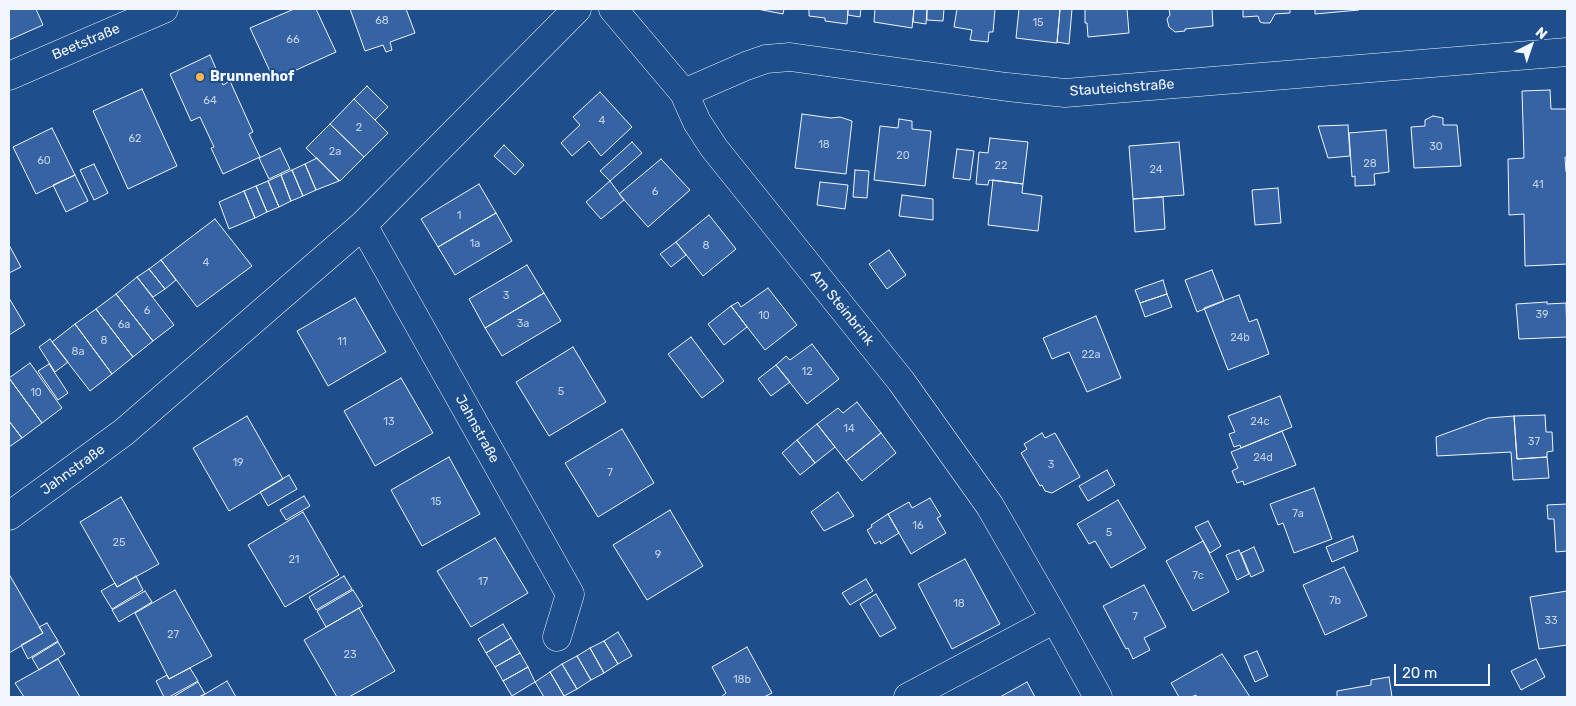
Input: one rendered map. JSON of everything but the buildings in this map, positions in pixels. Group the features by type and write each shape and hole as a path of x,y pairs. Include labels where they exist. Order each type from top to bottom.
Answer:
{"street":[{"name":"Beetstraße","path":"9,76 164,9"},
{"name":"Jahnstraße","path":"9,516 124,432 363,225 577,9"},
{"name":"Am Steinbrink","path":"612,9 684,93 697,122 714,148 901,381 990,506 1098,697"},
{"name":"Stauteichstraße","path":"684,93 766,59 790,57 1007,88 1065,93 1567,52"},
{"name":"Jahnstraße","path":"363,225 570,594 557,637"},
{"path":"908,697 1055,618"}],"place":[{"name":"Brunnenhof","path":"200,77"}]}
